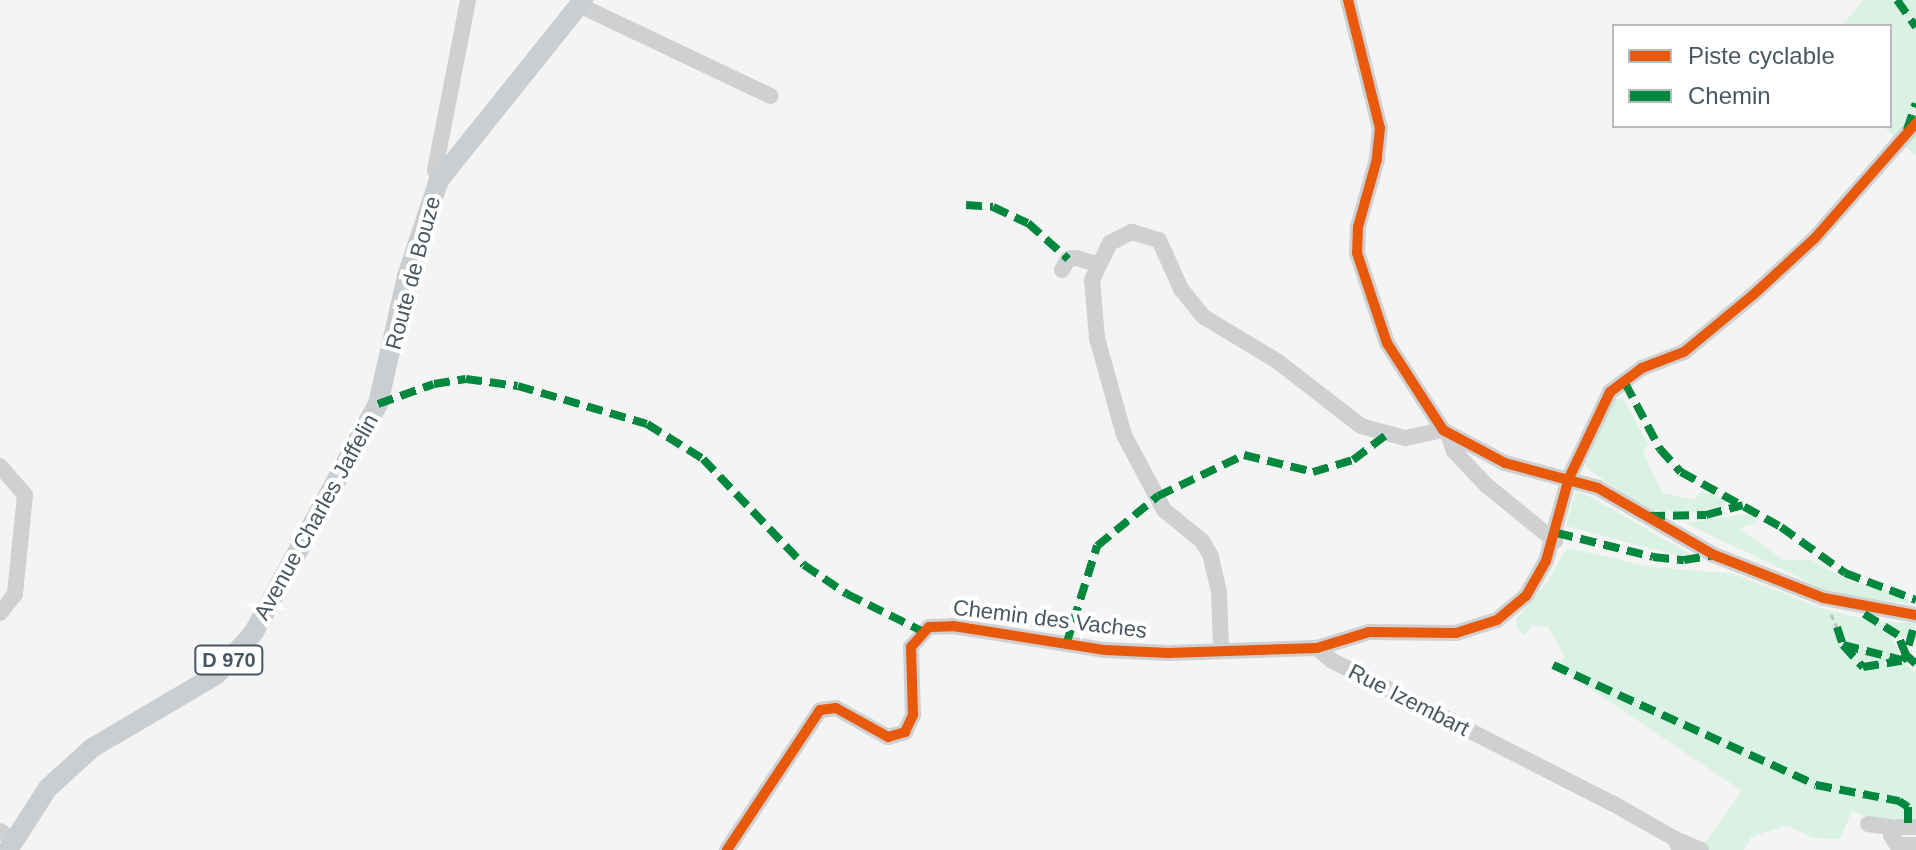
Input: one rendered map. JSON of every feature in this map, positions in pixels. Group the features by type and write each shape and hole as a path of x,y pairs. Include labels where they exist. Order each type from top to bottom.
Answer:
{"main road":[{"name":"Route de Bouze","path":"378,404 410,264 439,180 581,2"},
{"name":"Avenue Charles Jaffelin","path":"7,840 48,788 92,748 216,675 254,632 378,404"}],"street":[{"path":"439,180 435,170 468,0"},
{"path":"1348,0 1379,146 1360,214 1357,253 1387,343 1446,432 1454,451 1486,485 1555,541"},
{"path":"581,2 771,96"},
{"path":"1317,648 1369,632 1456,633 1488,625 1526,596 1555,541 1569,478 1610,392 1642,368 1684,352 1753,295 1872,178 1911,128"},
{"path":"1221,647 1219,592 1211,556 1202,541 1164,510 1124,435 1094,321 1096,264 1123,234 1152,236 1164,248 1181,289 1204,317 1292,372 1334,409 1361,426 1395,438 1446,432 1505,463 1598,488 1714,555 1824,598 1916,615"},
{"path":"1062,270 1068,259 1077,258 1096,264"},
{"path":"0,466 25,495 15,594 0,613"},
{"name":"Chemin des Vaches","path":"727,850 820,710 836,708 888,737 905,732 913,715 911,647 922,631 953,626 1144,652 1221,647 1317,648"},
{"name":"Rue Izembart","path":"1317,648 1331,660 1504,748 1678,844 1701,850"},
{"path":"1868,824 1916,827"},
{"path":"1896,828 1894,843 1916,845"}],"path":[{"path":"1829,611 1837,627"}],"green space":[{"path":"1864,0 1916,0 1916,156 1885,128 1892,128 1892,24 1843,24"},
{"path":"1623,398 1648,444 1643,452 1662,493 1695,500 1701,491 1723,499 1724,507 1699,512 1648,510 1585,467 1607,407 1613,399"},
{"path":"1575,493 1585,494 1692,555 1679,556 1566,526"},
{"path":"1747,514 1758,522 1739,528 1783,560 1811,560 1854,583 1895,592 1913,604 1838,596 1685,523"},
{"path":"1567,548 1652,567 1734,574 1823,609 1873,621 1916,623 1912,639 1891,636 1905,664 1916,672 1916,820 1879,821 1852,811 1840,839 1813,838 1787,825 1751,837 1744,850 1700,850 1742,791 1558,667 1565,656 1548,627 1533,625 1524,635 1516,628 1517,618 1545,585"}],"marked path":[{"path":"1897,0 1916,27"},
{"path":"1907,130 1916,103"},
{"path":"966,205 993,207 1028,223 1068,259"},
{"path":"378,404 434,384 466,379 518,386 647,424 703,459 804,565 847,594 922,631"},
{"path":"1625,383 1660,449 1681,472 1781,527 1845,573 1916,600"},
{"path":"1066,645 1097,546 1158,496 1244,455 1313,472 1353,460 1385,436"},
{"path":"1649,516 1706,515 1743,505"},
{"path":"1557,533 1653,557 1684,560 1714,555"},
{"path":"1843,645 1863,667 1902,661 1906,655 1898,635 1864,614"},
{"path":"1837,627 1843,645 1902,660"},
{"path":"1913,630 1906,655 1916,664"},
{"path":"1553,665 1816,785 1899,801 1908,807 1908,827"}],"cycle path":[{"path":"1348,0 1380,128 1377,159 1358,227 1357,253 1387,343 1443,430 1505,463 1598,488 1714,555 1824,598 1916,615"},
{"path":"727,850 820,710 836,708 888,737 905,732 913,715 911,647 929,627 953,626 1105,650 1168,653 1317,648 1369,632 1456,633 1497,620 1526,596 1546,561 1569,478 1610,392 1642,368 1684,352 1753,295 1815,238 1916,123"}]}
